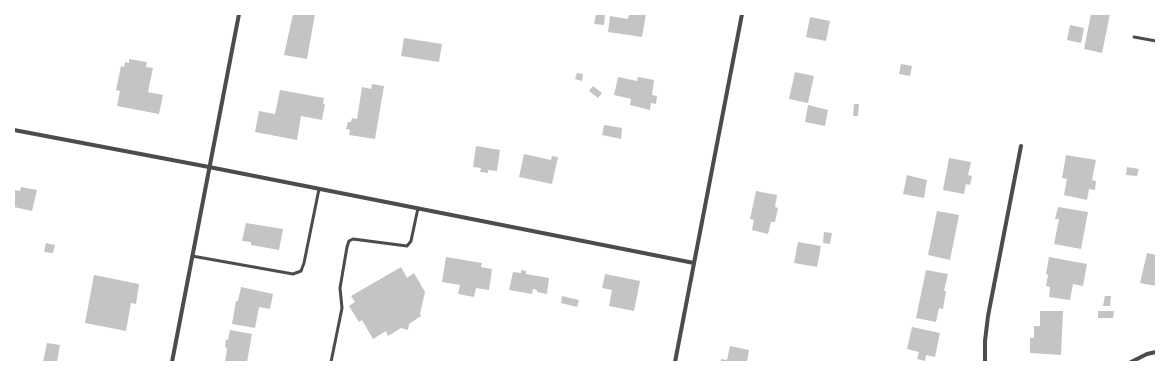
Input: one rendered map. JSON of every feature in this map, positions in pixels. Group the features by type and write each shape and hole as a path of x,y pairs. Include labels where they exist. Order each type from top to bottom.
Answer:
{"street":[{"path":"172,362 239,14"},
{"path":"675,362 742,14"},
{"path":"14,130 694,263"},
{"path":"985,362 985,341 988,316 1021,146"},
{"path":"1131,362 1147,354 1156,352"}],"lane":[{"path":"1134,37 1156,41"},
{"path":"192,256 293,274 301,271 304,263 319,189"},
{"path":"331,362 342,308 340,288 349,241 353,239 407,246 411,241 418,208"}],"building":[{"path":"293,14 315,14 307,59 284,55"},
{"path":"596,14 605,14 604,25 594,24"},
{"path":"629,14 646,14 642,37 608,32 610,16 628,19"},
{"path":"1091,14 1110,14 1102,53 1084,49"},
{"path":"810,17 830,21 826,41 806,37"},
{"path":"1070,25 1084,28 1081,43 1067,40"},
{"path":"404,38 442,44 439,62 401,56"},
{"path":"129,59 147,62 146,67 153,68 148,92 163,95 159,114 117,106 120,91 116,90 121,66 124,67 125,62 129,63"},
{"path":"901,64 912,66 910,76 899,74"},
{"path":"795,72 814,76 808,103 789,99"},
{"path":"577,73 583,74 582,81 575,79"},
{"path":"618,77 637,81 638,77 654,80 652,95 657,96 656,104 651,103 650,110 630,105 631,99 614,95"},
{"path":"372,84 384,86 375,139 349,135 350,130 346,129 348,122 351,122 352,118 357,119 362,87 371,89"},
{"path":"593,86 602,93 598,98 589,91"},
{"path":"280,90 324,98 323,104 325,104 322,120 301,116 297,140 255,132 259,111 275,114"},
{"path":"854,104 859,104 858,116 853,116"},
{"path":"808,105 828,110 825,126 805,122"},
{"path":"604,125 622,128 621,139 602,135"},
{"path":"476,146 500,150 497,171 488,170 488,173 480,172 481,168 473,167"},
{"path":"524,154 551,160 552,156 558,157 552,184 519,177"},
{"path":"1066,155 1096,160 1092,180 1096,181 1095,190 1089,189 1087,200 1064,195 1067,179 1062,178"},
{"path":"949,158 971,162 968,175 972,176 970,185 966,184 964,194 943,190"},
{"path":"1127,167 1139,169 1137,176 1126,175"},
{"path":"907,175 927,180 924,198 903,194"},
{"path":"21,187 37,190 32,211 14,207 14,190 20,191"},
{"path":"756,191 777,195 775,207 778,208 775,222 771,222 768,234 752,230 754,220 750,219"},
{"path":"1058,207 1088,212 1081,249 1054,244 1059,219 1055,219"},
{"path":"937,211 959,215 950,260 928,255"},
{"path":"246,223 283,229 279,250 251,245 251,242 242,241"},
{"path":"824,232 832,233 830,244 823,243"},
{"path":"798,242 821,246 817,267 794,263"},
{"path":"46,243 55,245 53,253 44,252"},
{"path":"1147,253 1156,255 1156,286 1140,283"},
{"path":"446,257 482,263 481,267 492,269 489,290 476,288 474,297 458,294 460,285 442,282"},
{"path":"1049,257 1087,264 1083,286 1073,284 1070,300 1049,297 1050,287 1046,286 1048,275 1046,274"},
{"path":"401,267 407,278 414,273 425,292 420,314 421,316 409,324 408,330 401,328 388,336 386,331 373,339 362,320 359,322 349,306 355,302 351,296"},
{"path":"521,270 526,271 526,274 549,278 547,294 537,292 537,290 533,289 532,294 509,290 513,272 521,273"},
{"path":"926,270 948,274 944,291 946,291 943,309 939,308 936,322 916,318"},
{"path":"605,274 640,281 634,311 609,306 612,290 602,288"},
{"path":"94,275 139,284 136,304 131,303 126,331 85,323"},
{"path":"241,287 273,294 270,309 259,307 255,328 232,324 236,301 238,301"},
{"path":"562,296 579,300 577,307 561,303"},
{"path":"1105,296 1111,296 1110,306 1103,306"},
{"path":"1040,311 1063,311 1061,355 1030,353 1030,338 1034,338 1034,326 1040,326"},
{"path":"1098,311 1114,311 1113,318 1098,318"},
{"path":"912,327 940,333 935,357 926,355 925,361 917,359 919,352 907,349"},
{"path":"230,330 252,334 247,362 225,362 227,348 225,347 226,339 228,340"},
{"path":"47,343 60,345 57,362 43,362"},
{"path":"730,346 749,350 747,362 721,362 721,359 727,360"}]}
